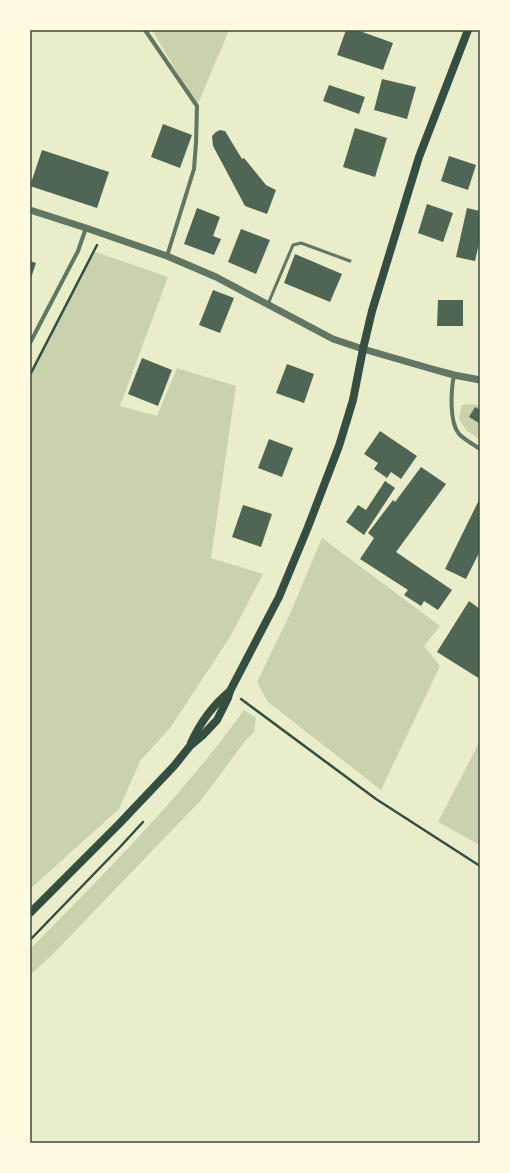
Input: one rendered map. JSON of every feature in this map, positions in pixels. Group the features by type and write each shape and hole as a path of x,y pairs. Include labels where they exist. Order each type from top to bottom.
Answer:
{"main road":[{"path":"30,913 119,824 174,766 190,746 217,720 230,691 279,597 339,446 353,400 372,311 419,157 468,30"}],"street":[{"path":"145,30 197,106 194,169 167,256"},
{"path":"30,210 167,256 216,278 333,339 454,375 480,380"},
{"path":"30,343 78,251 86,228"},
{"path":"454,375 451,388 455,427 458,433 480,449"}],"lane":[{"path":"268,304 293,245 301,243 350,261"}],"path":[{"path":"30,375 103,234"},
{"path":"242,700 376,799 480,866"}],"green space":[{"path":"152,30 229,30 197,106"},
{"path":"93,251 168,277 120,406 157,416 177,368 236,386 211,558 263,574 230,637 170,728 140,761 119,809 30,889 30,371"},
{"path":"462,405 480,405 480,439 467,431 459,419"},
{"path":"322,538 440,626 424,646 440,666 381,790 268,702 257,682 290,614"},
{"path":"244,710 256,718 254,732 245,741 202,799 49,958 30,975 30,949 152,822 209,756"},
{"path":"480,741 480,845 438,822"}],"building":[{"path":"346,30 357,30 393,43 383,70 337,55"},
{"path":"382,79 416,87 407,119 374,110"},
{"path":"329,85 365,97 359,114 323,101"},
{"path":"163,124 192,135 180,168 151,157"},
{"path":"355,128 387,138 375,177 343,167"},
{"path":"220,130 225,131 242,159 244,158 266,185 276,190 267,214 245,206 213,146 212,136"},
{"path":"42,150 109,172 97,208 30,186"},
{"path":"449,156 476,165 468,190 441,181"},
{"path":"427,204 453,213 443,242 418,233"},
{"path":"197,208 220,217 213,236 221,239 214,255 184,244"},
{"path":"467,208 480,211 480,239 475,261 456,257"},
{"path":"241,229 270,240 256,274 228,262"},
{"path":"295,254 342,274 330,302 284,283"},
{"path":"30,261 36,263 30,281"},
{"path":"213,290 234,298 220,333 199,325"},
{"path":"438,300 463,300 463,326 437,326"},
{"path":"142,358 172,370 158,406 128,394"},
{"path":"287,364 314,374 304,403 276,393"},
{"path":"475,407 480,410 479,423 469,417"},
{"path":"380,431 417,456 401,479 391,472 387,478 374,469 378,463 364,454"},
{"path":"269,439 293,448 282,477 258,468"},
{"path":"421,467 446,484 396,552 452,590 438,610 424,601 421,606 404,595 408,590 360,559 374,538 368,533 393,500 395,502"},
{"path":"385,481 395,488 364,535 346,522 358,505 366,510"},
{"path":"480,498 480,551 466,579 445,569"},
{"path":"243,505 272,514 261,547 232,537"},
{"path":"469,601 480,609 480,679 437,652"}]}
